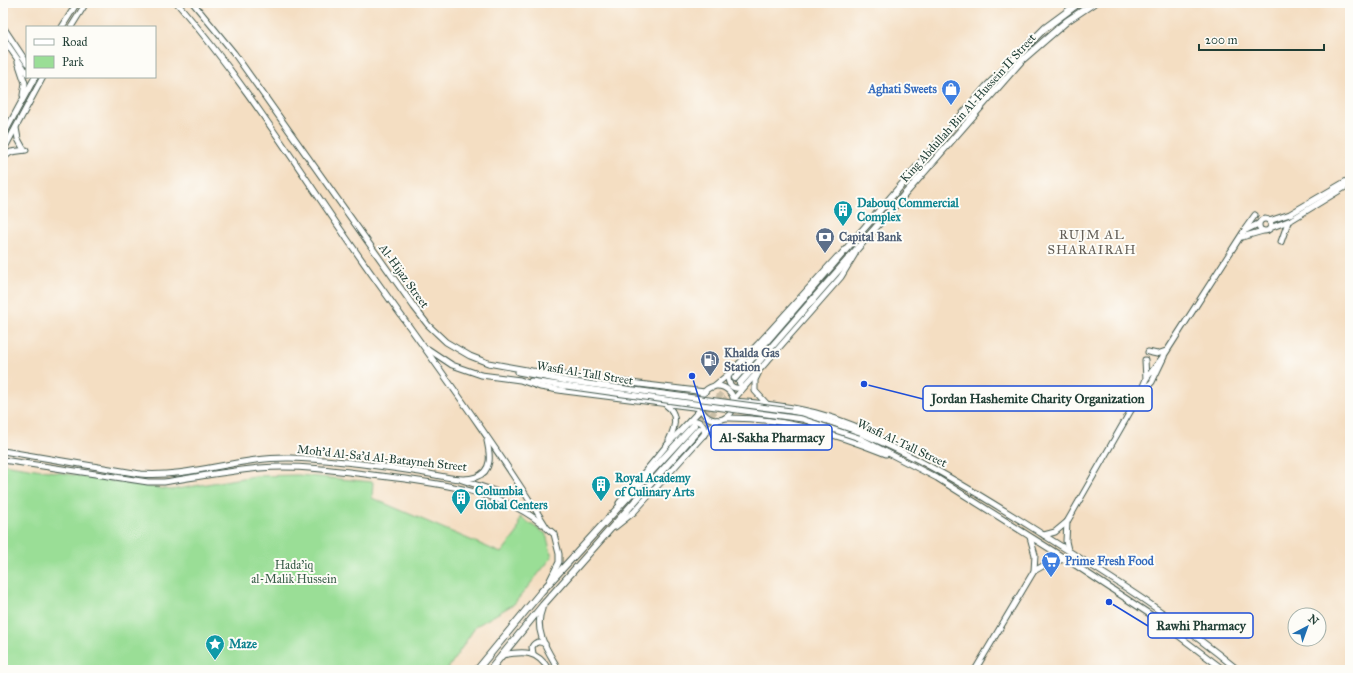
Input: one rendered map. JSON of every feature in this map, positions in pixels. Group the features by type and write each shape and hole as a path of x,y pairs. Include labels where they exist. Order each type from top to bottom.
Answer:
{"highway":[{"name":"King Abdullah Bin Al-Hussein II Street","path":"732,376 847,249 966,110 1007,65 1045,28 1078,3"},
{"name":"King Abdullah Bin Al-Hussein II Street","path":"742,385 859,247 1021,61 1067,21 1094,3"},
{"path":"477,670 541,592 694,425"},
{"path":"490,670 543,605 612,529 694,425"}],"street":[{"path":"63,26 77,3"},
{"path":"72,26 86,3"},
{"name":"Al-Hijaz Street","path":"177,3 202,32 244,89 372,275 424,346 546,528 551,531 555,538 559,559 554,573 541,592"},
{"name":"Al-Hijaz Street","path":"193,3 234,53 378,258 428,325 442,339 463,353 504,366 705,392"},
{"path":"3,27 26,62"},
{"path":"3,38 26,72"},
{"path":"17,50 26,55"},
{"path":"18,62 25,82 21,104"},
{"path":"3,136 21,104 33,78 39,84"},
{"path":"3,151 42,78"},
{"path":"3,158 11,152 25,150 18,139 15,127"},
{"path":"1243,234 1258,224 1262,219 1269,221 1290,214 1349,183"},
{"path":"1243,234 1263,231 1288,222 1349,183"},
{"path":"1044,535 1055,532 1067,522 1142,392 1146,379 1166,352 1254,215"},
{"path":"1269,221 1270,228"},
{"path":"1281,242 1288,222"},
{"path":"1258,224 1259,228 1263,231"},
{"path":"732,376 728,380 732,387 738,389 761,369 841,277 859,247"},
{"name":"Al-Hijaz Street","path":"424,346 444,361 472,373 520,380 548,388 684,407 701,408"},
{"path":"1148,352 1157,354 1166,352"},
{"path":"1142,392 1152,382 1166,352"},
{"path":"1145,360 1146,379"},
{"name":"Wasfi Al-Tall Street","path":"504,366 531,375 566,383 802,420 862,437 910,456 946,475 1125,586 1185,629 1238,670"},
{"path":"761,369 755,380 754,388 758,396 767,403"},
{"path":"667,445 694,425 701,408 701,399 705,392 732,376"},
{"name":"Wasfi Al-Tall Street","path":"520,380 566,383"},
{"path":"725,418 732,411 733,400 742,385"},
{"path":"713,387 725,389 730,393 733,400"},
{"path":"680,389 686,392 690,397 689,402 684,407"},
{"path":"733,400 767,403 816,412 847,422 873,434 910,456"},
{"path":"759,403 752,405 749,410 759,418"},
{"path":"605,523 617,505 667,445 674,431 675,421 673,411 665,404"},
{"path":"701,408 707,417 717,420 725,418 759,418 797,424 838,435 908,463"},
{"path":"694,425 694,420 701,423 704,428 704,435"},
{"path":"612,529 634,512 717,420"},
{"name":"Wasfi Al-Tall Street","path":"862,437 955,489 1066,559 1151,615 1224,670"},
{"name":"Moh'd Al-Sa'd Al-Batayneh Street","path":"3,451 158,476 276,458 315,460 414,471 459,478 476,477 486,469 490,456 487,438"},
{"name":"Moh'd Al-Sa'd Al-Batayneh Street","path":"3,460 148,482 164,482 240,470 280,468 344,471 412,480 453,488 493,499 522,510 546,528"},
{"path":"412,480 414,471"},
{"path":"459,478 495,490 496,496 493,499"},
{"path":"1067,522 1066,534 1068,550"},
{"path":"975,670 1034,571 1035,555 1030,537"},
{"path":"1034,571 1050,562 1066,559"},
{"path":"543,605 538,625 545,644 559,670"},
{"path":"1179,636 1185,629"},
{"path":"1190,644 1191,639 1195,637"},
{"path":"533,654 532,647 535,643 539,642 545,644"},
{"path":"502,655 517,653 533,654 542,660 549,670"}],"green space":[{"name":"Hada'iq al-Malik Hussein","path":"3,464 171,490 254,476 298,475 373,482 372,498 501,553 517,533 520,517 546,534 552,557 514,604 476,626 447,670 3,670"}],"tunnel":[{"path":"694,425 735,378"},
{"path":"699,429 739,384"}],"place":[{"name":"Aghati Sweets","path":"951,106"},
{"name":"Dabouq Commercial Complex","path":"843,227"},
{"name":"Capital Bank","path":"825,254"},
{"name":"Al-Sakha Pharmacy","path":"692,376"},
{"name":"Khalda Gas Station","path":"710,377"},
{"name":"Jordan Hashemite Charity Organization","path":"864,384"},
{"name":"Royal Academy of Culinary Arts","path":"601,502"},
{"name":"Columbia Global Centers","path":"461,515"},
{"name":"Prime Fresh Food","path":"1051,578"},
{"name":"Rawhi Pharmacy","path":"1109,602"},
{"name":"Maze","path":"215,661"}],"district":[{"name":"RUJM AL SHARAIRAH","path":"1092,242"}]}
